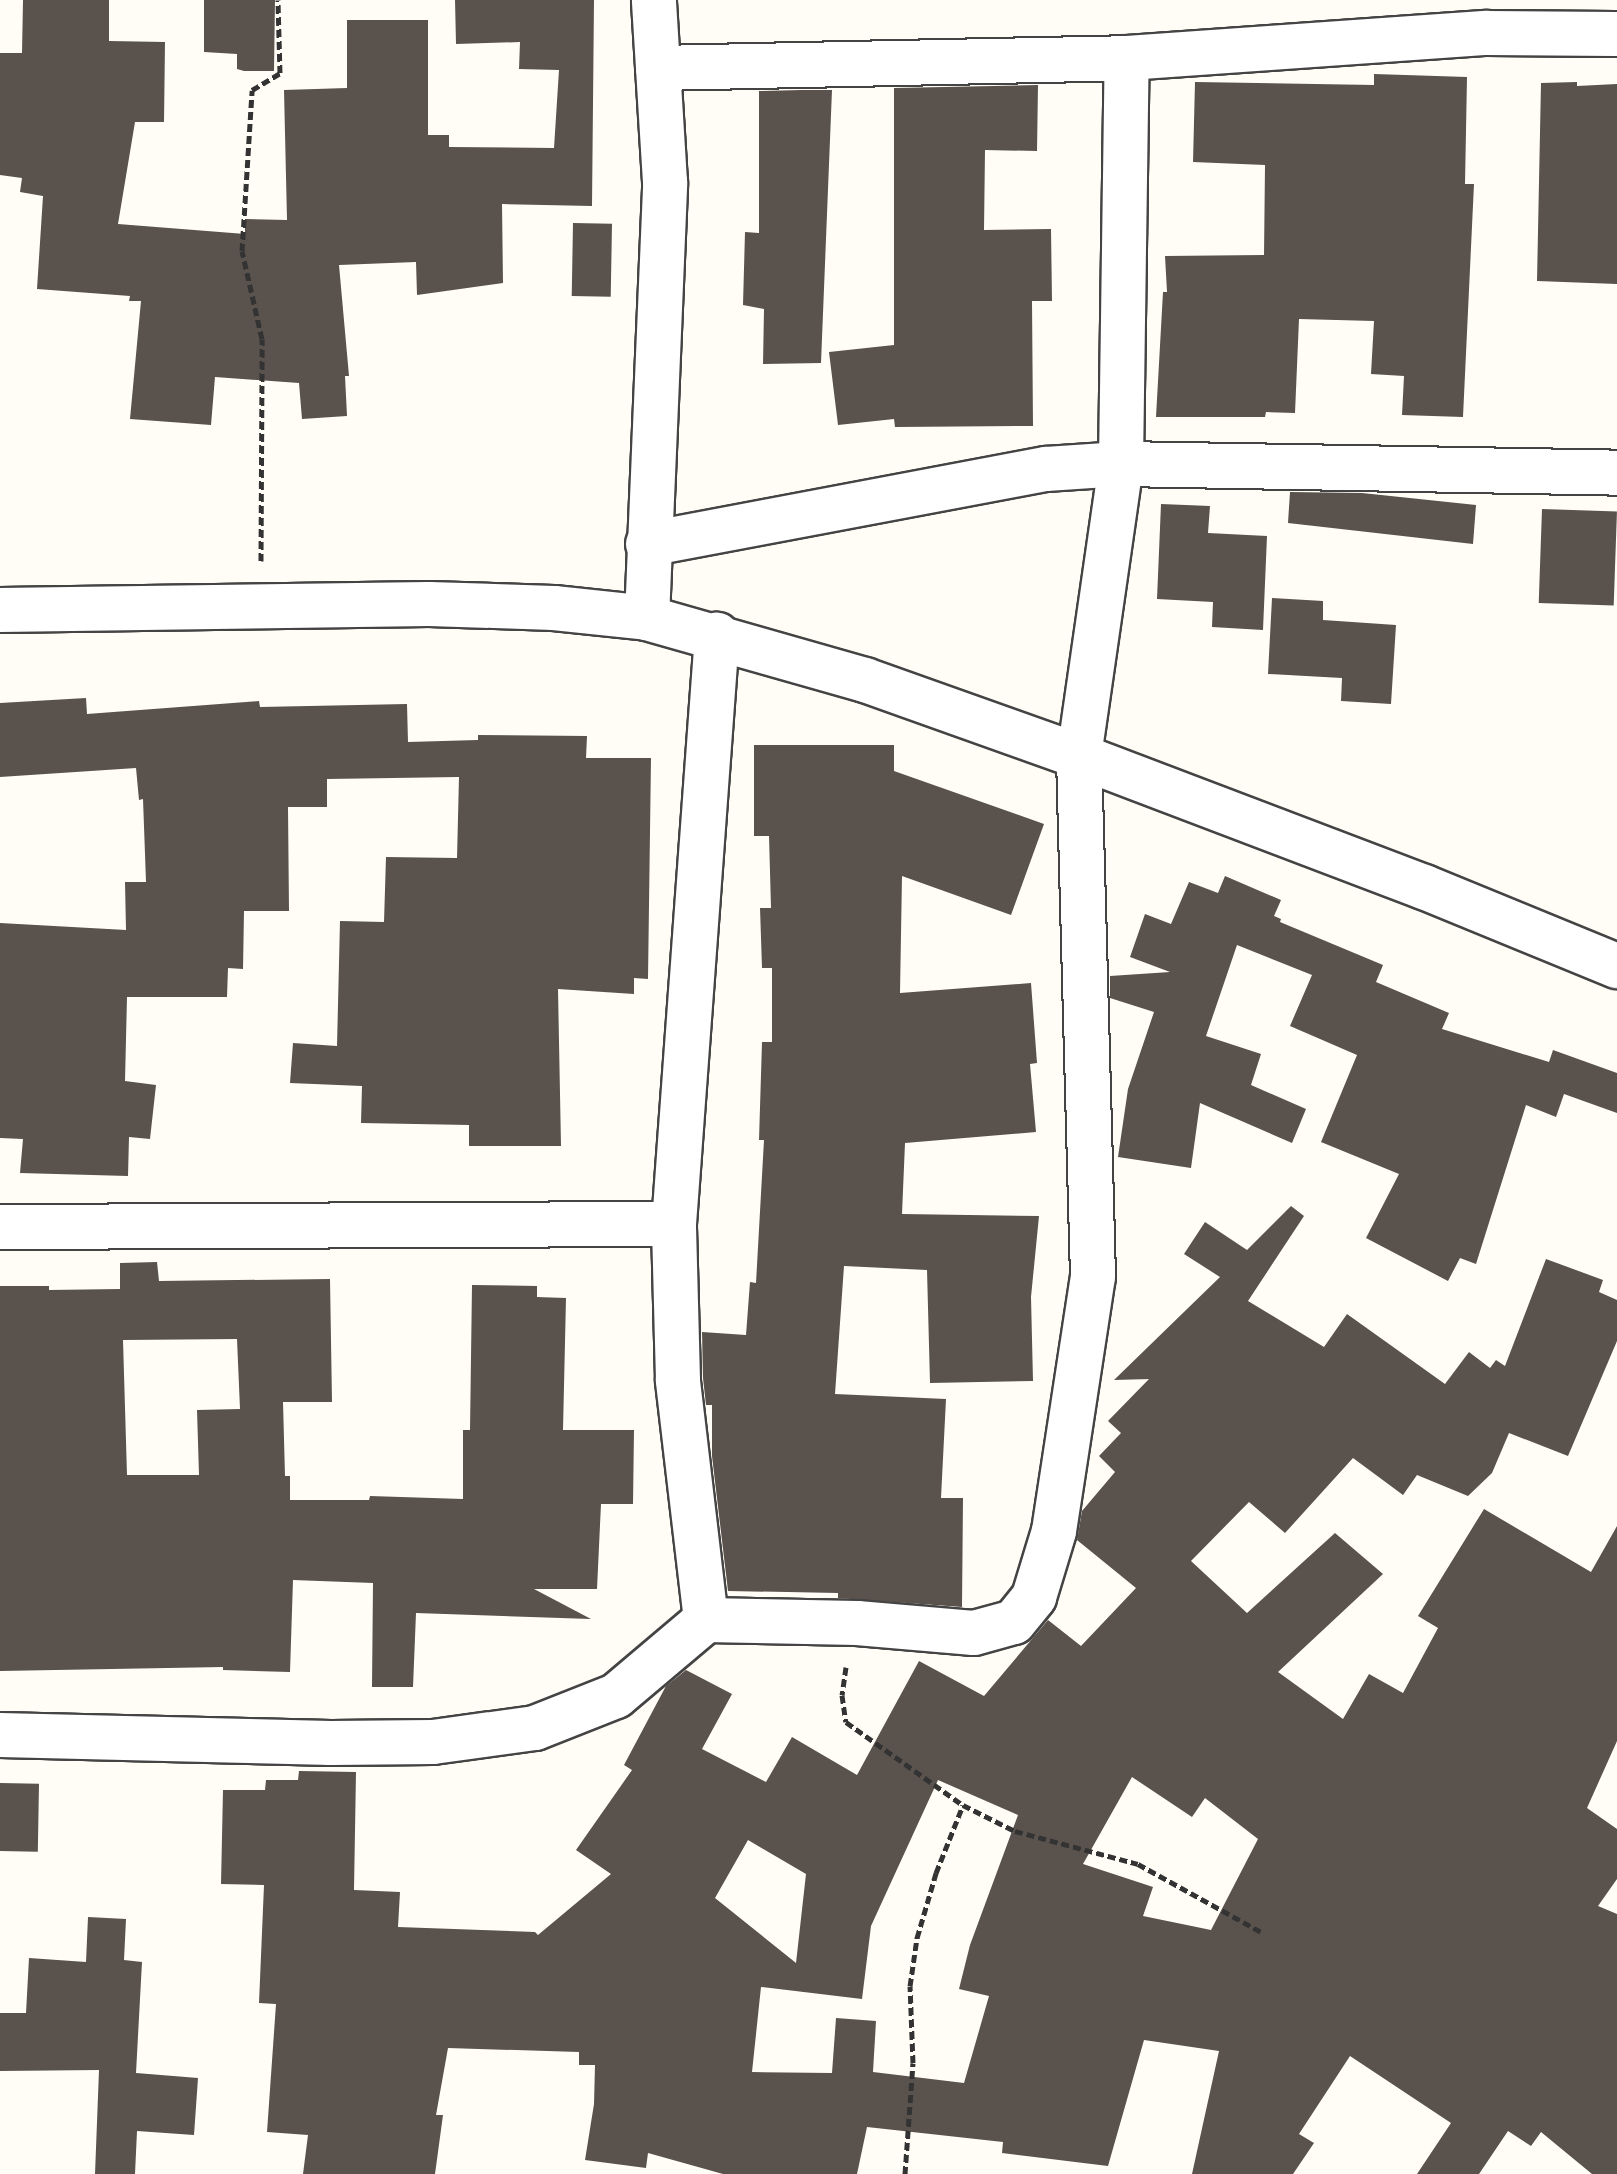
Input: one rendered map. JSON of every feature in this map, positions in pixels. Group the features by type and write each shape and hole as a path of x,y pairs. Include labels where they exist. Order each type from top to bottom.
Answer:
{"street":[{"path":"647,618 665,182 654,0"},
{"path":"658,68 1127,58 1487,17 1617,34"},
{"path":"0,1735 331,1743 433,1742 535,1728 616,1696 706,1620 857,1623 974,1633 1014,1622 1034,1597 1054,1531 1093,1277 1079,756 1121,464 1127,58"},
{"path":"648,544 1046,469 1121,464 1617,473"},
{"path":"0,610 498,605 647,618 717,635 865,680 1079,756 1424,887 1617,966"},
{"path":"706,1620 678,1380 674,1224 717,635"},
{"path":"0,1227 674,1224"}],"path":[{"path":"261,605 262,339 242,251 252,90 280,73 278,0"},
{"path":"857,1623 842,1695 846,1722 963,1805 1015,1831 1138,1864 1261,1932"},
{"path":"905,2174 913,2063 910,1986 917,1938 936,1873 963,1805"}],"building":[{"path":"23,0 109,0 109,41 165,42 164,122 135,122 118,224 245,234 245,219 287,220 284,90 347,88 347,20 428,20 428,135 449,135 449,147 554,148 559,70 519,69 520,42 456,44 455,0 594,0 592,206 502,204 503,283 417,295 416,262 339,265 349,376 345,376 347,416 302,419 299,383 215,377 211,425 130,419 141,301 129,301 130,296 37,289 43,196 20,192 22,178 0,175 0,53 22,53"},
{"path":"204,0 275,0 274,71 244,71 237,69 237,54 204,52"},
{"path":"1374,74 1467,77 1465,184 1474,184 1463,417 1402,415 1404,376 1371,374 1374,321 1299,319 1295,413 1266,412 1265,417 1156,417 1163,292 1167,292 1165,256 1264,255 1265,165 1193,162 1195,82 1374,85"},
{"path":"1577,82 1577,86 1617,84 1617,284 1537,281 1541,83"},
{"path":"1038,85 1037,151 985,150 984,230 1051,229 1052,301 1032,301 1033,426 895,427 894,419 838,425 829,352 894,345 894,88"},
{"path":"832,90 821,363 763,364 764,309 743,305 745,232 759,233 759,91"},
{"path":"573,223 612,224 611,297 572,296"},
{"path":"1290,492 1362,493 1476,505 1473,544 1288,523"},
{"path":"1161,504 1210,506 1208,533 1267,536 1263,630 1212,627 1213,602 1157,599"},
{"path":"1542,509 1617,512 1614,606 1539,603"},
{"path":"1272,598 1323,601 1323,620 1396,625 1391,704 1341,701 1342,678 1268,674"},
{"path":"86,698 87,714 259,701 260,707 407,704 408,742 478,740 478,735 587,736 586,758 651,758 648,979 634,978 634,994 558,989 561,1146 469,1146 469,1125 361,1123 362,1086 290,1083 293,1043 337,1046 340,921 384,922 386,857 457,858 459,777 327,779 327,807 288,807 289,911 244,911 243,969 228,968 227,997 127,997 125,1081 156,1085 150,1139 129,1137 128,1176 20,1173 23,1139 0,1138 0,923 126,930 125,882 146,882 143,799 139,800 136,768 0,777 0,703"},
{"path":"754,745 894,745 894,771 1044,824 1011,915 902,876 900,993 1031,983 1037,1063 1030,1064 1036,1132 905,1143 902,1214 1039,1216 1031,1297 1033,1381 930,1383 927,1270 844,1266 835,1394 946,1399 941,1498 963,1498 962,1607 838,1598 838,1593 728,1591 712,1456 712,1405 706,1405 703,1378 702,1332 746,1335 750,1282 756,1283 764,1140 759,1140 762,1042 772,1042 772,968 762,968 760,908 771,908 769,836 754,836"},
{"path":"1225,876 1281,900 1274,916 1281,919 1280,922 1383,965 1376,982 1449,1013 1442,1029 1549,1062 1553,1050 1617,1073 1617,1113 1564,1094 1556,1117 1526,1105 1476,1264 1460,1258 1448,1281 1366,1238 1399,1174 1321,1142 1357,1055 1290,1026 1312,975 1237,945 1206,1036 1261,1054 1251,1085 1306,1109 1292,1143 1200,1103 1191,1168 1118,1157 1128,1089 1154,1012 1110,998 1110,976 1170,972 1130,957 1145,914 1171,924 1189,882 1218,893"},
{"path":"1291,1206 1304,1216 1248,1301 1324,1347 1347,1314 1445,1384 1469,1352 1490,1368 1496,1360 1505,1366 1546,1259 1603,1280 1599,1292 1617,1300 1617,1341 1568,1456 1509,1433 1492,1473 1468,1496 1417,1475 1403,1495 1353,1458 1285,1533 1249,1502 1191,1561 1247,1613 1335,1533 1383,1574 1278,1672 1343,1719 1369,1674 1403,1693 1438,1628 1418,1616 1484,1509 1591,1572 1617,1526 1617,1741 1587,1808 1617,1829 1617,1879 1598,1906 1617,1914 1617,2174 1592,2174 1541,2132 1531,2146 1508,2131 1479,2174 1417,2174 1451,2123 1350,2056 1299,2134 1314,2143 1293,2174 1192,2174 1219,2051 1144,2040 1108,2166 1002,2153 1003,2142 867,2127 857,2174 723,2174 648,2153 646,2168 585,2160 594,2104 595,2065 579,2065 579,2052 448,2048 436,2115 443,2115 435,2174 303,2174 308,2135 267,2132 276,2004 259,2003 264,1885 221,1884 223,1790 265,1790 266,1780 298,1780 299,1771 356,1772 354,1890 400,1892 398,1927 535,1932 538,1935 611,1874 576,1850 632,1770 624,1765 666,1686 686,1670 732,1694 702,1749 766,1782 792,1737 857,1775 919,1661 984,1696 1048,1620 1081,1646 1136,1588 1077,1540 1082,1511 1115,1472 1099,1456 1121,1433 1108,1421 1149,1379 1114,1380 1220,1277 1184,1254 1205,1222 1247,1250","holes":["1132,1777 1192,1817 1205,1798 1258,1839 1211,1930 1143,1916 1153,1887 1083,1864","938,1780 1018,1815 970,1945 959,1989 989,1996 964,2083 873,2072 876,2021 836,2018 832,2073 752,2072 761,1987 862,1999 871,1926","748,1840 806,1874 796,1963 715,1898"]},
{"path":"157,1262 159,1281 330,1279 332,1402 283,1402 285,1476 290,1476 290,1500 369,1500 370,1496 463,1499 463,1430 470,1430 472,1285 537,1286 537,1297 566,1298 563,1430 634,1430 633,1504 601,1504 597,1589 534,1589 591,1619 416,1613 413,1687 372,1687 373,1583 293,1580 290,1672 223,1670 223,1667 0,1671 0,1286 49,1286 49,1290 120,1289 120,1263","holes":["237,1339 240,1409 197,1410 199,1475 127,1475 123,1340"]},
{"path":"0,1783 39,1784 38,1852 0,1851"},
{"path":"88,1917 126,1919 124,1960 142,1962 136,2073 198,2078 194,2135 137,2131 135,2174 95,2174 99,2070 0,2071 0,2013 26,2013 29,1958 86,1962"}]}
